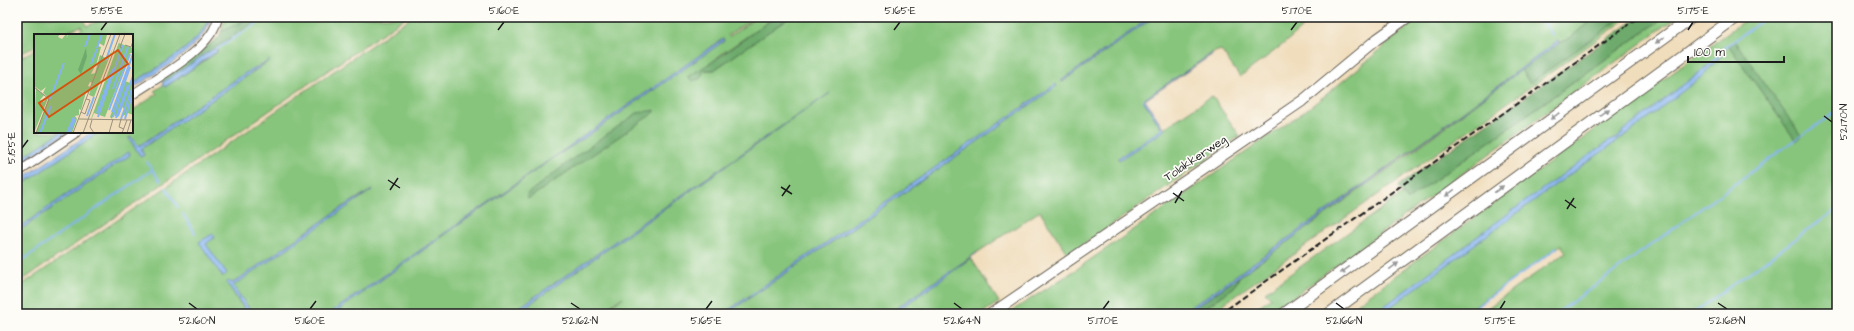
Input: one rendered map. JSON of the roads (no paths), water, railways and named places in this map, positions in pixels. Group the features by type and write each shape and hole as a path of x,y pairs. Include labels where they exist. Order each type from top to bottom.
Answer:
{"highway":[{"path":"1284,314 1692,17"},
{"path":"1329,314 1736,17"}],"main road":[{"name":"Tolakkerweg","path":"991,314 1302,100 1377,39 1408,17"}],"street":[{"path":"133,94 196,51 209,37 214,29 218,17"},
{"path":"17,173 76,133"}],"water":[{"path":"209,17 211,17 207,28 200,39 190,49 133,88 133,83 188,46 205,27"},
{"path":"1151,17 1154,17 1062,82 1061,81"},
{"path":"723,39 724,41 556,156 333,314 329,314"},
{"path":"1558,41 1559,43 1232,281 1185,314 1179,314 1203,299 1402,157"},
{"path":"213,49 218,51 165,87 162,83"},
{"path":"1213,53 1145,100 1165,130 1119,160 1118,158 1162,129 1143,100"},
{"path":"1723,54 1701,77 1633,130 1555,185 1381,314 1374,314 1498,221 1609,141 1618,138 1623,131"},
{"path":"270,60 141,149 144,155 141,157 129,138 131,137 139,146 244,74"},
{"path":"1056,84 1057,86 911,188 726,314 723,314"},
{"path":"830,93 515,314 510,314"},
{"path":"59,133 66,133 17,166 17,161"},
{"path":"90,133 98,133 17,188 17,182"},
{"path":"129,152 130,155 17,232 17,229"},
{"path":"372,190 233,286 253,314 248,314 227,283 228,281 233,283 343,207"},
{"path":"213,234 215,237 206,244 227,273 224,276 222,276 199,242"},
{"path":"978,252 940,281 892,314 888,314"}],"waterway":[{"path":"214,51 258,23 264,17"},
{"path":"1549,17 1543,22 1553,35"},
{"path":"1710,65 1727,46 1767,17"},
{"path":"1556,314 1837,111"},
{"path":"147,162 160,181"},
{"path":"17,264 152,170"},
{"path":"166,188 178,207"},
{"path":"1692,314 1837,209"},
{"path":"183,214 195,233"},
{"path":"1466,314 1557,248"},
{"path":"1823,314 1837,304"}],"railway":[{"path":"1220,314 1639,17"}]}
